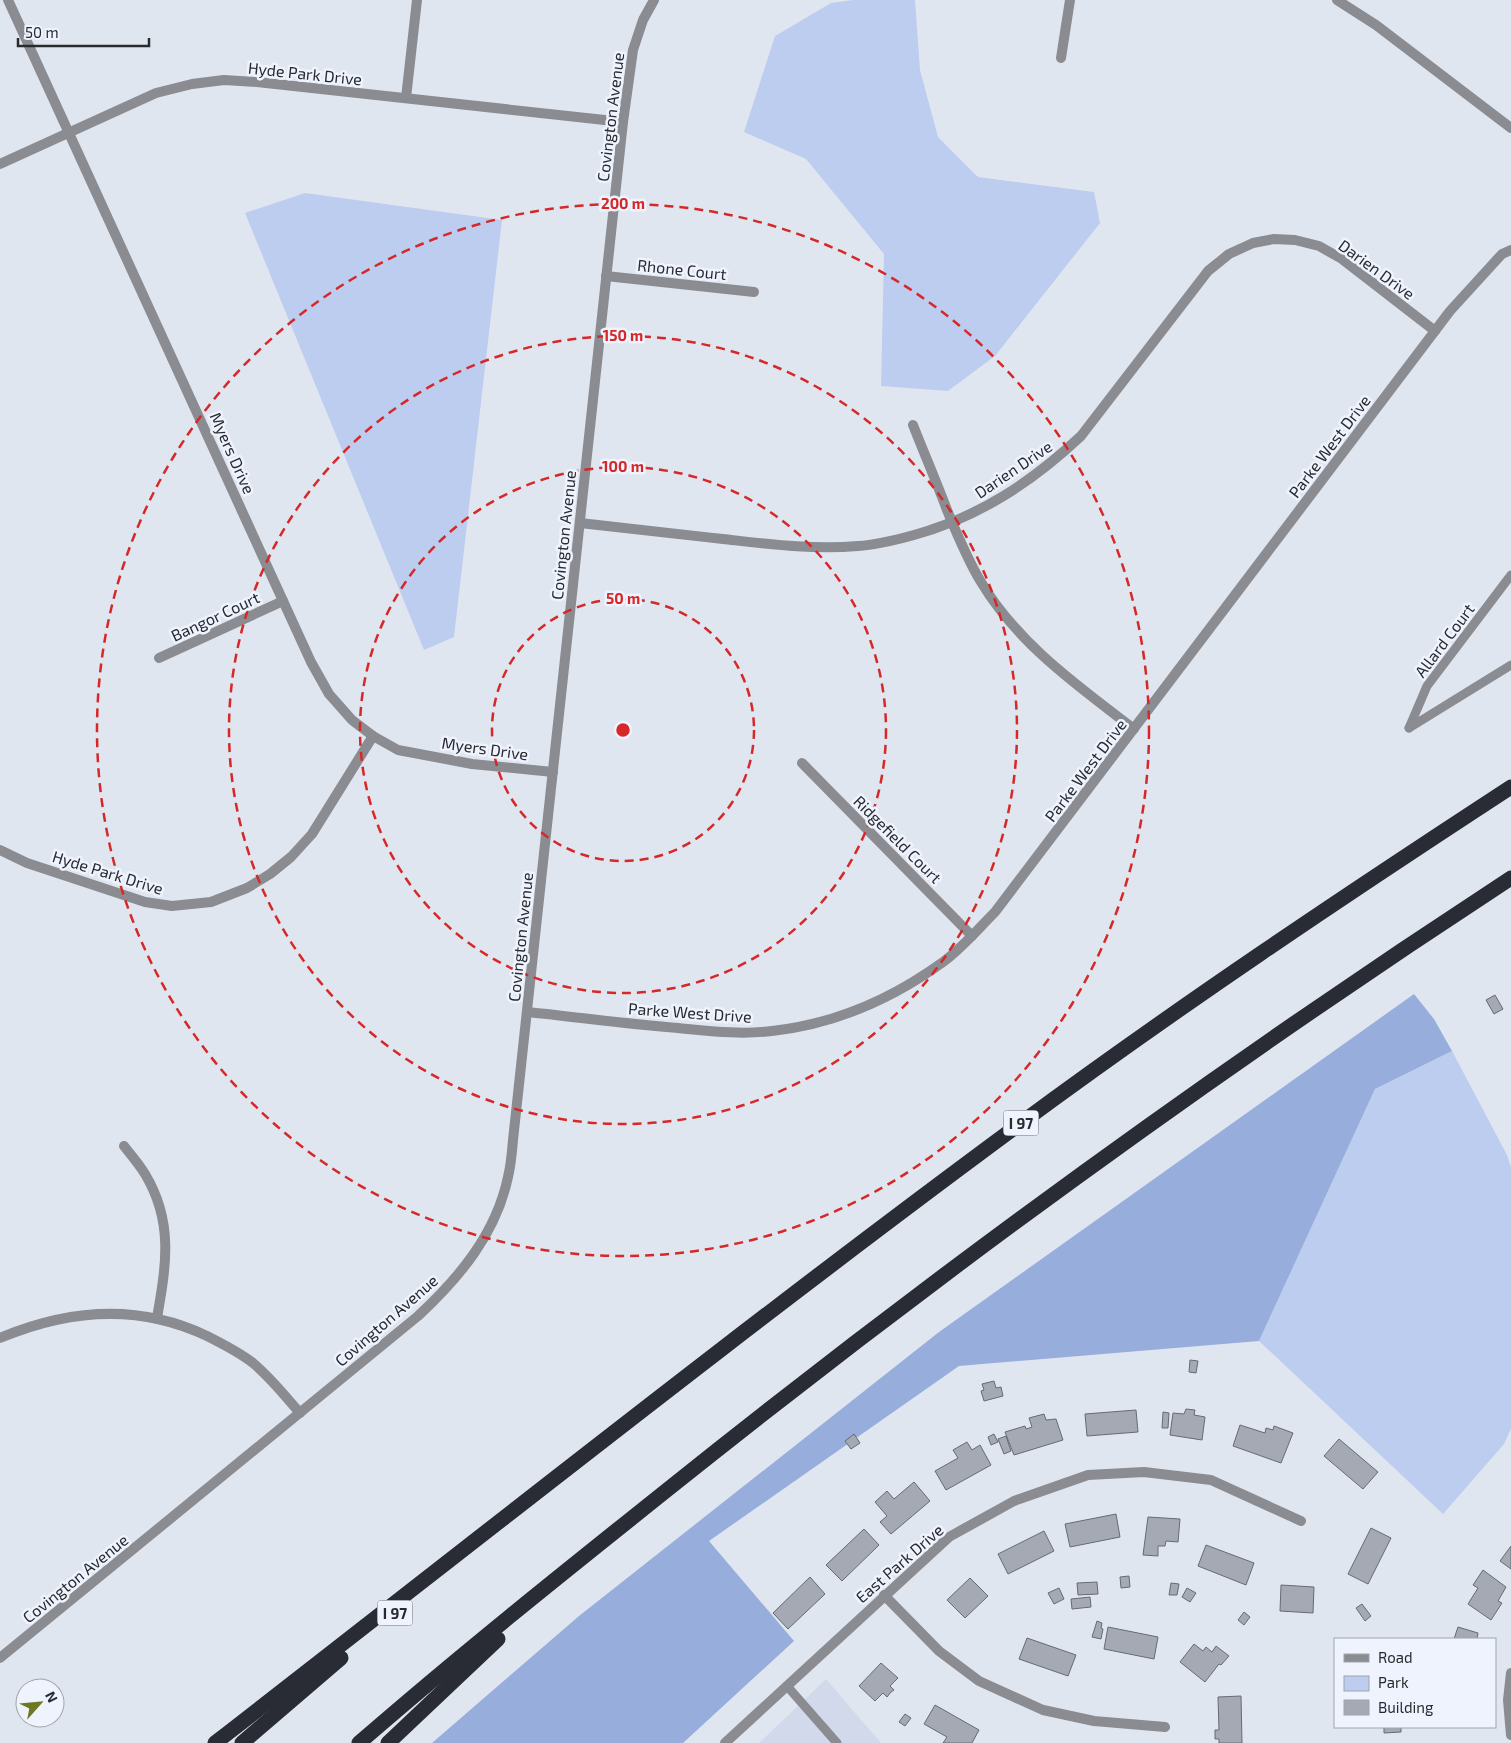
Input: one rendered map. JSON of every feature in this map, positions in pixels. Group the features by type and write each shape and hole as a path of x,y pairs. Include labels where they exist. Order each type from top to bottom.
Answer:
{"highway":[{"name":"I 97","path":"242,1743 338,1660 549,1484 819,1275 1020,1124 1214,985 1391,865 1511,787"},
{"path":"359,1743 594,1548 730,1439 1064,1186 1239,1061 1432,929 1511,878"},
{"path":"215,1743 549,1484"},
{"path":"388,1743 594,1548"}],"street":[{"name":"Myers Drive","path":"8,0 311,662 329,694 352,720 398,750 472,764 553,772"},
{"path":"406,98 417,0"},
{"name":"Covington Avenue","path":"0,1658 418,1316 446,1290 470,1262 487,1233 500,1204 508,1178 527,1012 623,122 633,50 643,20 654,0"},
{"path":"1061,58 1070,0"},
{"path":"1336,0 1376,25 1511,128"},
{"name":"Hyde Park Drive","path":"0,164 156,93 192,84 224,80 623,122"},
{"name":"Darien Drive","path":"580,523 820,548 860,546 895,540 952,522 978,511 1032,478 1081,436 1208,271 1229,254 1253,243 1274,239 1295,240 1319,246 1342,259 1435,331"},
{"name":"Parke West Drive","path":"527,1012 730,1033 771,1031 808,1026 843,1016 878,1001 944,961 972,936 1001,905 1450,310 1502,254 1511,250"},
{"name":"Rhone Court","path":"606,276 754,292"},
{"path":"913,425 964,550 981,583 1004,615 1031,645 1060,672 1134,729"},
{"name":"Bangor Court","path":"159,658 283,601"},
{"name":"Hyde Park Drive","path":"0,850 27,863 145,902 172,906 211,902 247,888 291,858 312,834 374,736"},
{"name":"Ridgefield Court","path":"802,763 972,936"},
{"path":"124,1146 145,1174 158,1199 165,1228 167,1255 157,1318"},
{"path":"0,1338 37,1324 95,1313 123,1313 157,1318 192,1329 225,1345 251,1362 267,1376 300,1413"},
{"name":"East Park Drive","path":"725,1743 949,1537 1014,1501 1088,1474 1144,1472 1211,1480 1300,1521"},
{"path":"884,1595 939,1651 979,1681 1043,1710 1094,1721 1165,1727"},
{"path":"1511,1672 1508,1700 1511,1735"}],"lane":[{"name":"Allard Court","path":"1511,575 1427,686 1409,728 1511,665"},
{"path":"786,1686 837,1743"}],"shaded area":[{"path":"1414,994 1434,1019 1452,1051 1375,1089 1259,1341 959,1366 709,1541 794,1641 683,1743 432,1743 579,1616 939,1332"},
{"path":"826,1679 881,1743 759,1743"}],"green space":[{"path":"853,0 915,0 920,70 938,137 978,177 1094,192 1100,223 995,356 948,391 881,386 884,254 806,159 744,132 775,36 831,3"},
{"path":"305,193 502,220 454,637 424,650 245,213"},
{"path":"1452,1051 1507,1155 1511,1167 1511,1429 1504,1444 1443,1514 1259,1341 1375,1089"}],"building":[{"path":"1495,995 1503,1009 1494,1014 1486,1000"},
{"path":"1190,1360 1198,1361 1196,1373 1189,1372"},
{"path":"994,1381 996,1388 1001,1387 1003,1396 984,1401 981,1391 984,1390 982,1384"},
{"path":"1186,1409 1195,1410 1194,1415 1205,1417 1202,1440 1170,1435 1173,1413 1184,1414"},
{"path":"1136,1410 1138,1432 1087,1436 1085,1414"},
{"path":"1163,1412 1169,1413 1168,1428 1162,1428"},
{"path":"1044,1414 1046,1420 1056,1419 1063,1440 1014,1455 1005,1432 1025,1426 1026,1429 1032,1427 1029,1418"},
{"path":"1240,1425 1265,1433 1266,1428 1273,1430 1274,1426 1293,1433 1281,1463 1233,1446"},
{"path":"854,1434 860,1443 851,1449 845,1441"},
{"path":"994,1434 998,1442 991,1445 988,1437"},
{"path":"1006,1436 1011,1451 1004,1454 998,1439"},
{"path":"1339,1439 1378,1472 1363,1489 1324,1456"},
{"path":"967,1442 972,1450 980,1445 991,1465 946,1490 935,1471 958,1458 953,1450"},
{"path":"914,1482 930,1501 891,1534 880,1522 887,1516 875,1502 887,1491 894,1499"},
{"path":"1116,1514 1120,1537 1070,1547 1065,1524"},
{"path":"1148,1517 1180,1519 1178,1542 1166,1541 1165,1546 1158,1546 1158,1556 1143,1555"},
{"path":"1371,1528 1391,1538 1368,1584 1348,1574"},
{"path":"864,1529 879,1545 842,1581 826,1565"},
{"path":"1044,1531 1054,1551 1008,1574 998,1554"},
{"path":"1206,1545 1254,1563 1246,1585 1198,1566"},
{"path":"1511,1546 1511,1569 1500,1561"},
{"path":"1483,1570 1506,1587 1498,1601 1502,1603 1491,1620 1468,1604 1478,1588 1473,1585"},
{"path":"1129,1576 1130,1587 1121,1588 1120,1577"},
{"path":"810,1577 825,1594 788,1629 773,1613"},
{"path":"970,1578 988,1596 965,1618 947,1600"},
{"path":"1097,1582 1098,1594 1078,1595 1077,1583"},
{"path":"1171,1583 1179,1584 1177,1595 1169,1595"},
{"path":"1281,1585 1314,1587 1313,1613 1280,1611"},
{"path":"1059,1588 1064,1599 1054,1604 1048,1593"},
{"path":"1187,1588 1196,1593 1190,1602 1182,1597"},
{"path":"1090,1597 1091,1607 1072,1609 1071,1599"},
{"path":"1362,1604 1371,1616 1365,1621 1356,1608"},
{"path":"1244,1612 1250,1617 1244,1625 1238,1620"},
{"path":"1097,1621 1102,1623 1101,1639 1092,1637"},
{"path":"1108,1627 1158,1637 1154,1659 1104,1649"},
{"path":"1458,1627 1478,1633 1477,1638 1454,1638"},
{"path":"1027,1638 1076,1655 1068,1676 1019,1659"},
{"path":"1194,1644 1203,1651 1206,1647 1212,1652 1216,1646 1229,1656 1221,1665 1219,1664 1205,1682 1180,1662"},
{"path":"881,1663 898,1678 890,1686 894,1690 887,1697 883,1693 875,1701 859,1686"},
{"path":"1241,1696 1242,1743 1219,1743 1219,1739 1215,1739 1215,1730 1219,1730 1218,1697"},
{"path":"935,1705 979,1730 972,1743 943,1743 947,1737 924,1724"},
{"path":"905,1714 911,1718 905,1726 899,1722"},
{"path":"1384,1728 1401,1728 1401,1732 1384,1733"}]}
